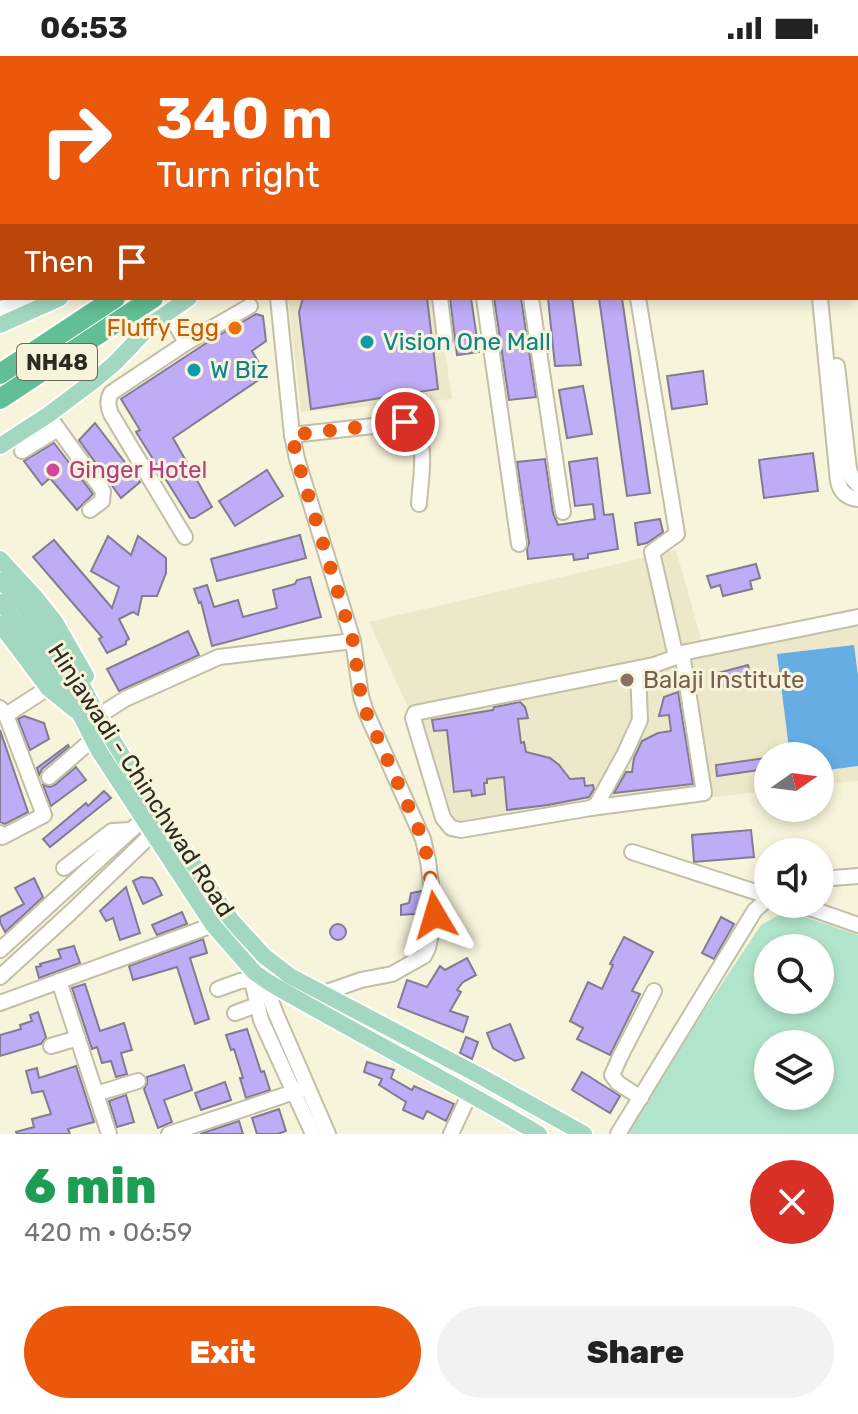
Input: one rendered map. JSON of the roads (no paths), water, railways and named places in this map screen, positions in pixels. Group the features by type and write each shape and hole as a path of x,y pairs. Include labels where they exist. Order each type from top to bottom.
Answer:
{"highway":[{"name":"NH48","path":"0,374 112,300"},
{"name":"NH48","path":"0,399 161,305"}],"main road":[{"path":"0,325 56,300"},
{"path":"0,446 48,415 115,363 153,323 161,305 181,300"},
{"path":"0,559 55,622 86,673 90,699 89,723"},
{"name":"Hinjawadi - Chinchwad Road","path":"0,580 43,631 90,699"},
{"name":"Hinjawadi - Chinchwad Road","path":"0,602 67,689 155,822 213,925 259,978 539,1134"},
{"path":"0,624 48,688 89,723"},
{"name":"Hinjawadi - Chinchwad Road","path":"89,723 99,751 232,921 264,956 290,976 584,1134"}],"street":[{"path":"0,309 20,300"},
{"path":"278,300 297,459 353,641 366,712 423,839 435,915 424,956 392,974 361,980 324,993"},
{"path":"440,300 445,339"},
{"path":"484,300 519,544"},
{"path":"531,300 563,512"},
{"path":"638,300 677,534 652,552 679,655 704,793 461,830 451,828 443,818 413,718 415,713 638,669 679,655 858,617"},
{"path":"820,300 838,481 844,494 858,499"},
{"path":"829,300 849,469 858,485"},
{"path":"161,305 186,343"},
{"path":"185,537 111,414 108,399 111,393 186,343 250,306"},
{"path":"48,415 103,491 102,501 90,510"},
{"path":"292,435 405,422 413,425 421,439 422,449 419,504"},
{"path":"22,451 58,429"},
{"path":"49,777 89,723 125,699 219,657 353,641"},
{"path":"587,809 597,804 640,720 638,669"},
{"path":"0,833 2,837 44,815 3,712 48,688"},
{"path":"416,824 443,818"},
{"path":"64,868 112,831 131,830 155,822"},
{"path":"0,977 70,913 155,822"},
{"path":"0,950 131,830"},
{"path":"632,852 754,893"},
{"path":"834,878 858,876"},
{"path":"618,1134 754,912"},
{"path":"834,917 858,925"},
{"path":"0,1003 213,925"},
{"path":"218,989 259,978"},
{"path":"259,978 257,1005 261,1020 328,1134"},
{"path":"259,978 276,1014 313,1134"},
{"path":"59,981 109,1134"},
{"path":"641,1098 618,1083 612,1075 654,991"},
{"path":"235,1013 257,1005"},
{"path":"51,1046 78,1038"},
{"path":"96,1094 138,1081"},
{"path":"169,1134 301,1089"},
{"path":"451,1134 470,1093"}],"water":[{"path":"854,645 858,676 858,766 834,769 834,742 788,742 777,654"}],"place":[{"name":"Fluffy Egg","path":"235,328"},
{"name":"Vision One Mall","path":"367,342"},
{"name":"W Biz","path":"194,370"},
{"name":"Ginger Hotel","path":"53,470"},
{"name":"Balaji Institute","path":"627,680"}]}
